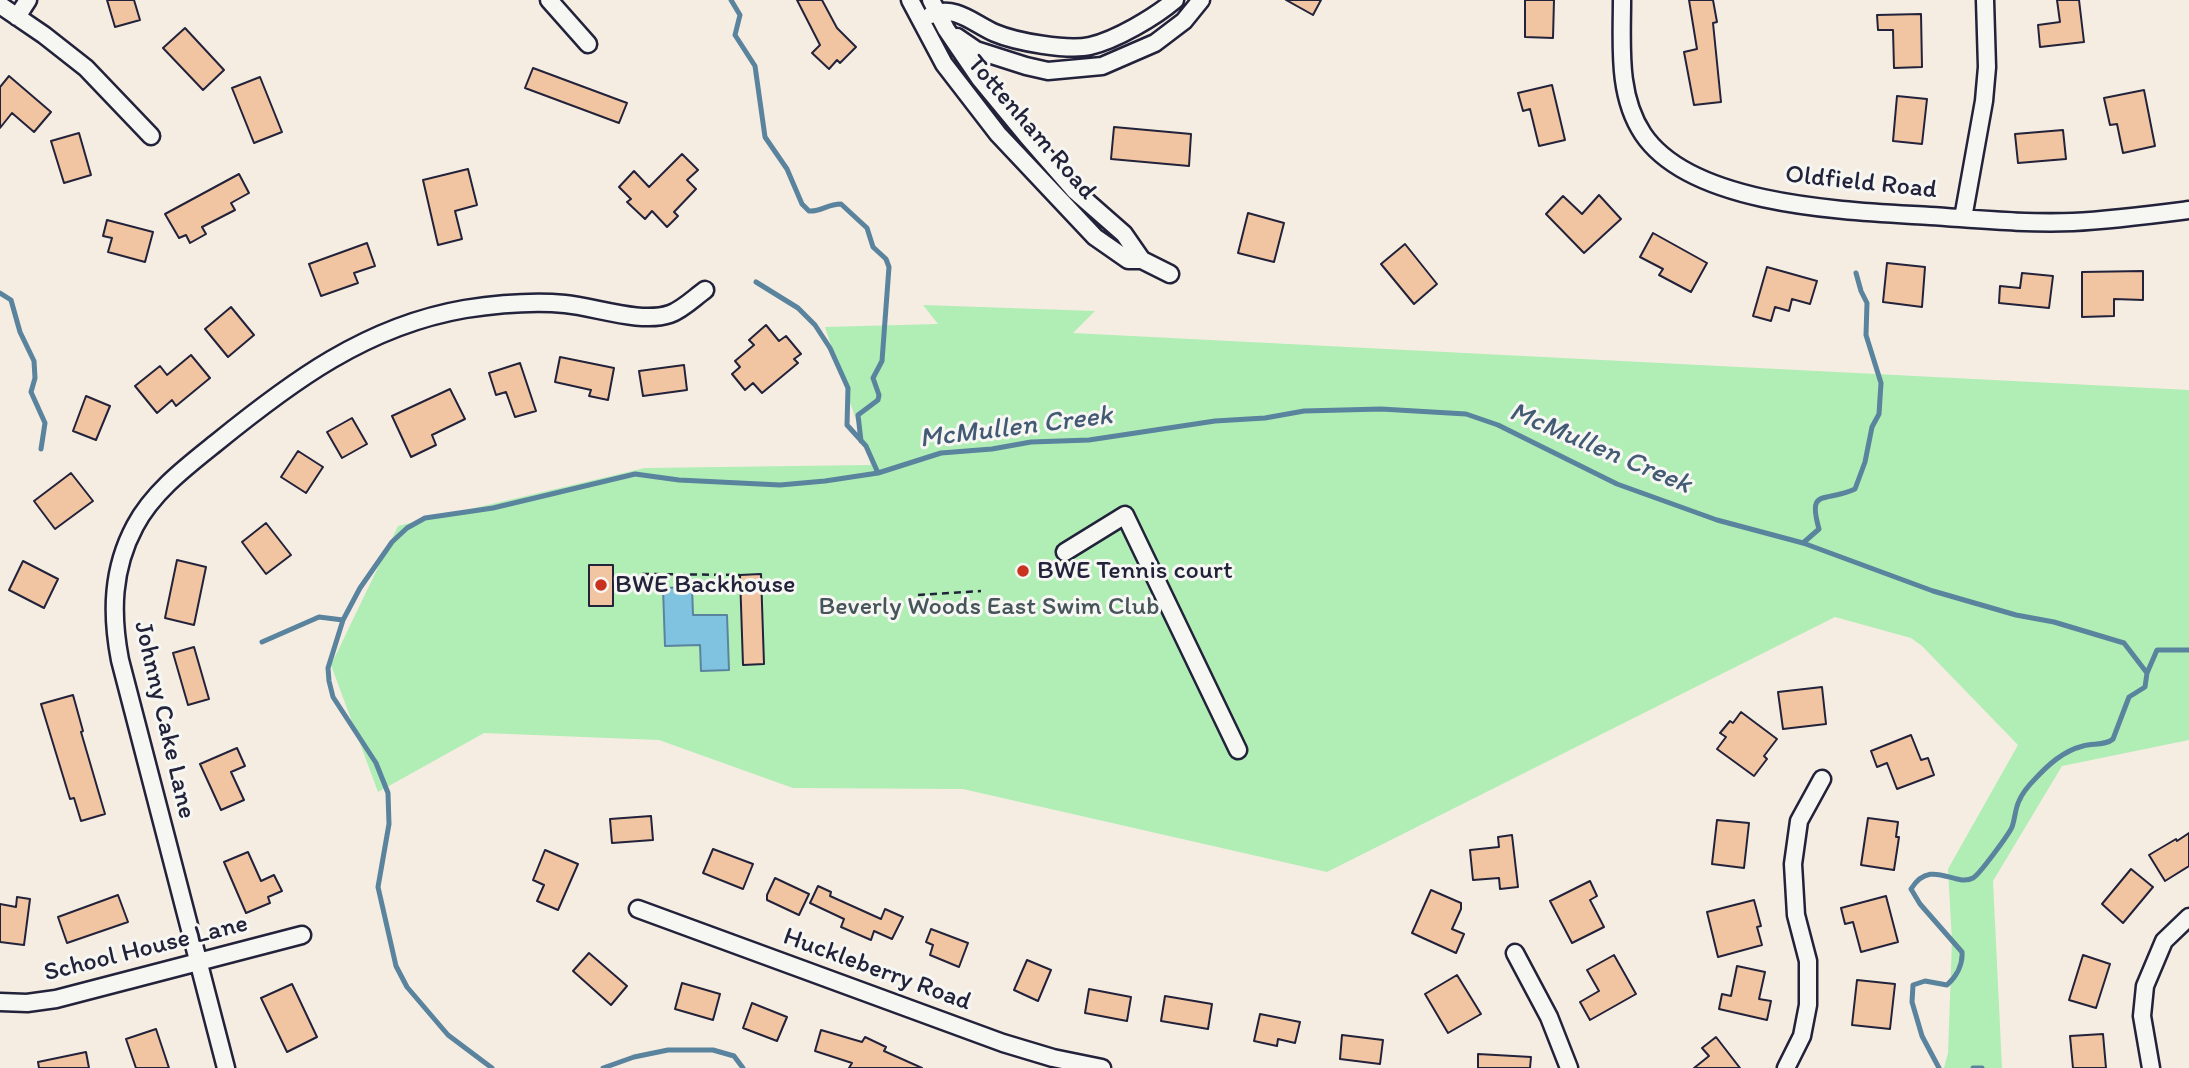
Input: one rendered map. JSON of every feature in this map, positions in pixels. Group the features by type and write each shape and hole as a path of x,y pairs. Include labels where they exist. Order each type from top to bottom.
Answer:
{"street":[{"path":"17,16 28,0"},
{"path":"549,0 588,44"},
{"name":"Tottenham Road","path":"910,0 944,64 998,134 1086,228 1128,260 1142,260 1170,274"},
{"path":"1175,0 1138,26 1090,47 1043,46 997,34 954,12 934,6 923,27 946,29 976,50 1003,61 1048,71 1102,66 1155,43 1184,21 1201,0"},
{"name":"Oldfield Road","path":"1622,0 1622,56 1628,103 1644,135 1673,164 1690,174 1727,188 1818,208 1963,218 2073,222 2133,218 2189,210"},
{"path":"1963,218 1984,101 1987,56 1985,0"},
{"path":"0,5 86,68 152,136"},
{"name":"Tottenham Road","path":"934,6 946,29 980,79 1075,191 1124,234 1142,260"},
{"name":"Johnny Cake Lane","path":"226,1068 114,630 114,599 122,554 142,514 161,490 274,396 314,368 378,336 453,312 503,304 564,304 650,318 671,314 705,290"},
{"path":"1065,552 1125,515 1237,750"},
{"path":"1786,1068 1802,1036 1808,1004 1808,961 1796,915 1793,864 1799,821 1822,779"},
{"name":"Huckleberry Road","path":"638,909 1003,1043 1053,1058 1102,1068"},
{"path":"2151,1068 2142,1016 2145,986 2164,942 2189,917"},
{"name":"School House Lane","path":"0,1002 27,1003 57,999 302,935"},
{"path":"1515,953 1549,1017 1569,1068"}],"path":[{"path":"642,573 740,575"},
{"path":"918,595 981,591"}],"green space":[{"name":"Beverly Woods East Swim Club","path":"923,305 1095,311 1073,333 2189,390 2189,740 2062,766 1993,881 2002,1068 1944,1068 1948,1053 1952,941 1948,869 2018,745 1922,646 1911,638 1835,617 1327,872 963,789 793,788 659,740 484,733 378,792 331,665 398,526 645,468 871,465 825,327 938,324"}],"water":[{"path":"692,587 693,615 727,615 729,670 701,671 700,645 665,646 663,588"}],"building":[{"path":"107,0 134,0 140,20 115,27"},
{"path":"797,0 822,0 837,28 856,47 840,63 837,60 829,69 812,53 820,45"},
{"path":"1286,0 1321,0 1313,15"},
{"path":"1525,0 1554,0 1553,38 1525,37"},
{"path":"1689,0 1713,0 1717,22 1713,23 1721,102 1694,105 1684,52 1697,49"},
{"path":"2057,0 2079,0 2084,42 2040,47 2038,25 2060,22"},
{"path":"1921,14 1922,67 1894,68 1893,30 1878,30 1877,15"},
{"path":"185,28 224,70 203,90 163,48"},
{"path":"533,68 627,103 619,123 525,88"},
{"path":"9,76 51,112 34,132 12,113 0,128 0,87"},
{"path":"260,77 282,132 254,143 232,88"},
{"path":"1552,85 1565,140 1539,146 1530,109 1523,111 1518,93"},
{"path":"2144,90 2155,146 2123,153 2117,124 2110,125 2104,98"},
{"path":"1897,96 1927,99 1922,144 1893,141"},
{"path":"1114,127 1191,134 1189,166 1111,159"},
{"path":"2063,130 2066,159 2018,163 2015,134"},
{"path":"79,133 91,175 64,183 51,141"},
{"path":"682,154 698,170 687,180 696,189 674,212 678,216 667,227 652,211 645,219 627,202 631,199 619,187 634,171 649,187"},
{"path":"468,169 477,205 455,211 462,239 438,245 423,180"},
{"path":"239,174 249,193 231,203 235,210 202,227 206,234 190,243 186,235 179,238 165,214"},
{"path":"1599,195 1621,219 1584,253 1546,214 1563,196 1582,214"},
{"path":"1248,213 1284,223 1274,262 1238,253"},
{"path":"107,220 153,232 145,262 108,252 112,238 103,236"},
{"path":"1653,233 1707,263 1691,292 1659,275 1663,269 1640,257"},
{"path":"367,243 375,266 354,273 358,283 321,296 309,264"},
{"path":"1405,244 1437,284 1414,304 1381,264"},
{"path":"1887,263 1925,267 1922,307 1883,302"},
{"path":"1767,267 1817,281 1810,304 1792,299 1789,311 1775,307 1771,321 1753,316"},
{"path":"2143,271 2143,300 2114,299 2114,316 2082,317 2082,272"},
{"path":"2022,273 2053,276 2049,308 1999,303 2000,286 2020,288"},
{"path":"231,307 254,335 228,357 205,329"},
{"path":"766,325 779,341 786,336 801,354 794,359 798,363 762,393 753,383 745,390 732,374 740,367 735,361 754,345 749,340"},
{"path":"191,355 210,378 176,406 172,400 157,413 135,386 160,366 167,375"},
{"path":"560,357 614,368 608,400 589,396 591,390 555,382"},
{"path":"520,363 536,411 515,417 506,392 496,395 489,373"},
{"path":"684,365 687,390 643,396 639,371"},
{"path":"450,389 465,419 432,435 436,445 411,457 392,416"},
{"path":"86,396 110,406 96,440 73,431"},
{"path":"352,418 367,444 342,458 327,432"},
{"path":"298,451 323,467 306,493 281,477"},
{"path":"71,473 93,501 55,529 34,501"},
{"path":"266,523 291,555 266,574 242,542"},
{"path":"177,560 206,567 194,625 165,618"},
{"path":"23,561 58,579 44,608 9,590"},
{"name":"BWE Backhouse","path":"589,565 613,565 613,606 589,606"},
{"path":"761,574 764,664 743,665 740,575"},
{"path":"194,647 209,699 188,705 173,653"},
{"path":"1822,687 1826,724 1783,729 1778,692"},
{"path":"73,695 105,814 81,821 74,798 70,799 41,704"},
{"path":"1741,712 1777,739 1754,776 1717,749 1726,737 1720,733 1730,721 1733,723"},
{"path":"1911,735 1921,760 1928,758 1934,775 1897,789 1887,763 1877,767 1871,751"},
{"path":"237,748 245,766 231,772 244,800 221,810 200,764"},
{"path":"651,816 653,840 612,843 610,819"},
{"path":"1868,818 1898,822 1896,837 1899,837 1894,870 1861,865"},
{"path":"1717,820 1749,823 1744,868 1712,864"},
{"path":"2189,833 2189,866 2165,881 2149,855"},
{"path":"1512,835 1518,887 1500,889 1499,878 1473,880 1470,850 1499,847 1498,837"},
{"path":"713,849 753,864 743,889 703,873"},
{"path":"545,850 578,864 558,910 537,901 544,885 533,880"},
{"path":"248,852 261,881 274,875 282,891 268,897 270,903 246,913 224,862"},
{"path":"2131,869 2153,887 2123,923 2102,904"},
{"path":"775,878 809,894 799,915 767,900"},
{"path":"1590,881 1597,896 1590,900 1604,927 1572,943 1550,901"},
{"path":"818,886 831,892 830,896 881,919 885,909 903,917 892,939 874,931 871,940 841,927 844,919 810,903"},
{"path":"1431,890 1461,903 1452,929 1464,934 1456,953 1412,933"},
{"path":"118,895 128,922 67,943 58,917"},
{"path":"1886,896 1898,942 1861,952 1853,922 1845,924 1841,908"},
{"path":"17,897 30,899 24,945 0,942 0,904 16,907"},
{"path":"1754,900 1761,926 1757,927 1762,945 1718,957 1707,912"},
{"path":"931,929 968,943 959,967 930,955 933,945 926,942"},
{"path":"589,953 627,986 611,1005 573,971"},
{"path":"1614,955 1636,994 1590,1020 1580,1002 1599,991 1587,970"},
{"path":"2083,955 2110,964 2096,1008 2069,1000"},
{"path":"1027,960 1051,970 1038,1001 1014,990"},
{"path":"1737,966 1765,972 1759,999 1771,1001 1767,1020 1719,1009 1722,994 1731,996"},
{"path":"1457,975 1481,1014 1448,1033 1425,994"},
{"path":"1857,980 1895,984 1890,1029 1852,1025"},
{"path":"682,983 720,994 713,1020 675,1009"},
{"path":"292,984 317,1037 287,1052 261,998"},
{"path":"1089,989 1131,997 1127,1021 1085,1013"},
{"path":"1165,996 1212,1004 1208,1029 1161,1021"},
{"path":"752,1003 787,1017 777,1041 743,1028"},
{"path":"1260,1014 1300,1022 1295,1043 1278,1039 1277,1046 1254,1041"},
{"path":"156,1029 169,1068 136,1068 126,1039"},
{"path":"821,1030 862,1042 865,1037 886,1047 884,1051 922,1068 849,1068 852,1063 815,1051"},
{"path":"2103,1034 2106,1068 2073,1068 2070,1036"},
{"path":"1342,1035 1383,1040 1380,1064 1340,1059"},
{"path":"1716,1037 1740,1068 1694,1068 1709,1056 1702,1048"},
{"path":"86,1052 89,1068 39,1068 38,1062"},
{"path":"1478,1054 1531,1057 1530,1068 1478,1068"}],"waterway":[{"path":"731,0 740,15 735,35 755,66 765,137 787,169 802,204 809,211 841,204 867,228 873,247 886,259 889,267 882,361 873,378 879,395 878,400 858,415 861,441"},
{"path":"1803,543 1819,529 1815,507 1817,502 1855,489 1865,462 1872,427 1879,414 1881,383 1866,335 1867,303 1856,273"},
{"path":"756,282 798,308 815,325 830,348 848,388 847,425 866,446 878,473"},
{"path":"0,293 11,300 20,332 34,361 35,378 31,392 45,423 41,449"},
{"name":"McMullen Creek","path":"492,1068 448,1035 407,987 396,966 378,887 389,824 388,793 376,763 333,697 329,681 328,668 343,620 360,588 392,542 407,528 425,518 493,508 635,474 679,480 780,485 878,473 941,453 992,449 1031,442 1089,440 1304,411 1381,409 1466,414 1498,425 1617,484 1717,520 1803,543 1933,591 2124,643 2147,673"},
{"path":"262,642 319,617 343,620"},
{"path":"1939,1068 1922,1036 1912,1002 1913,985 1925,981 1947,985 1958,970 1962,952 1920,904 1911,889 1927,875 1966,880 1973,878 2010,831 2019,801 2033,781 2069,751 2113,739 2129,697 2145,687 2147,673 2157,650 2189,650"},
{"path":"603,1068 634,1057 668,1050 713,1050 734,1056 743,1068"},
{"path":"1973,1068 1982,1068"}],"place":[{"name":"BWE Tennis court","path":"1023,571"},
{"name":"BWE Backhouse","path":"601,585"}]}
